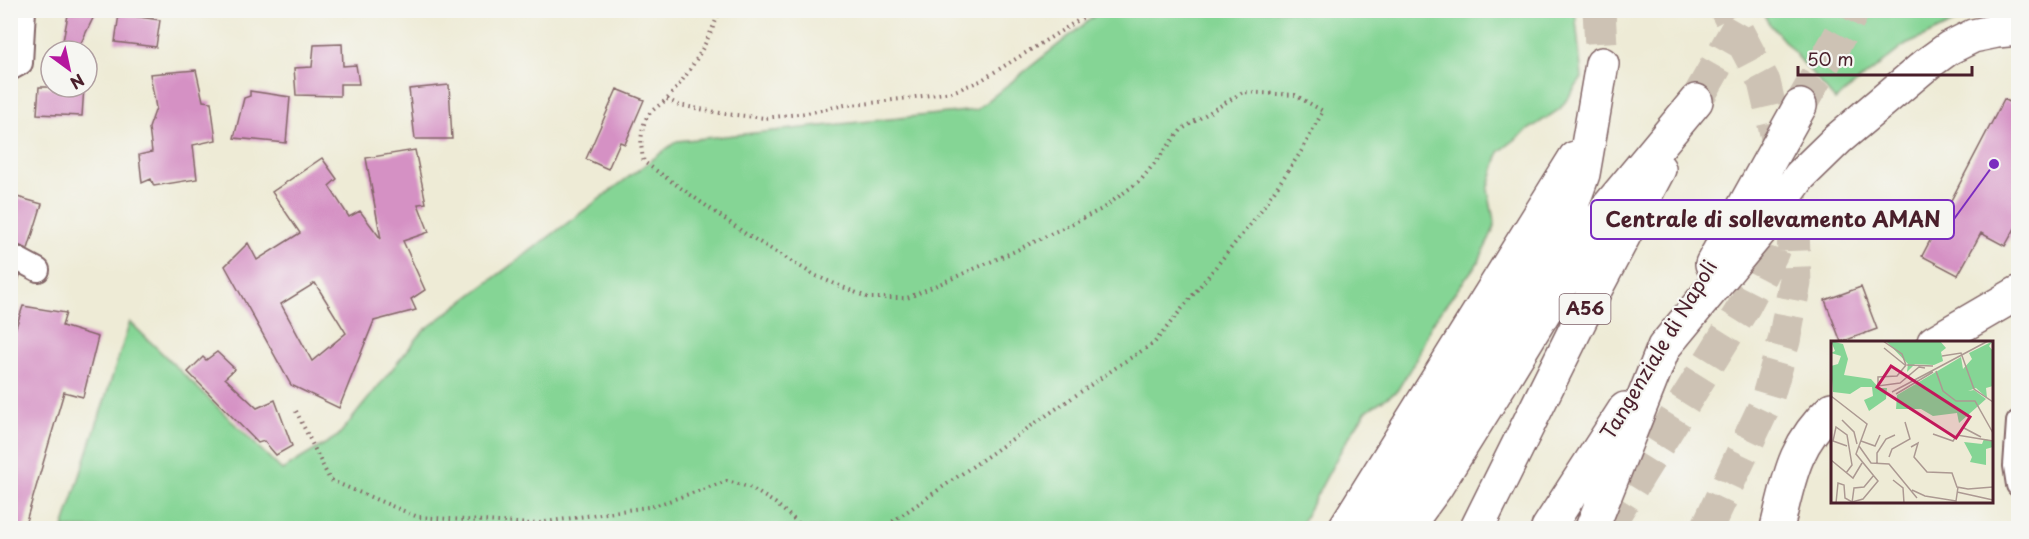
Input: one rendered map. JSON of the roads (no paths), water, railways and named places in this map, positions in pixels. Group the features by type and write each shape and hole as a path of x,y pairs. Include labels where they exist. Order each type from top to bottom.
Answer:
{"highway":[{"path":"1592,528 1664,347 1760,231 1800,176 1838,139 1949,48 1973,36 2019,29"},
{"path":"1345,528 1582,146 1600,78 1583,174 1567,219 1486,357 1378,528"},
{"name":"A56","path":"1407,528 1436,487 1608,207 1698,98 1596,288 1477,528"},
{"name":"Tangenziale di Napoli","path":"1548,528 1664,347 1800,106"},
{"path":"1936,341 2019,293"},
{"path":"1777,528 1796,458 1804,442 1831,411"}],"street":[{"path":"10,69 21,63 24,10"},
{"path":"10,255 38,270"},
{"path":"2019,422 2015,466 2019,484"}],"tunnel":[{"path":"1599,10 1602,64"},
{"path":"1707,528 1766,403 1784,341 1795,283 1792,202 1764,82 1726,10"},
{"path":"1800,106 1854,10"},
{"path":"1700,94 1745,15"},
{"path":"1606,528 1745,305 1772,253 1787,215"}],"place":[{"name":"Centrale di sollevamento AMAN","path":"1994,164"}]}
